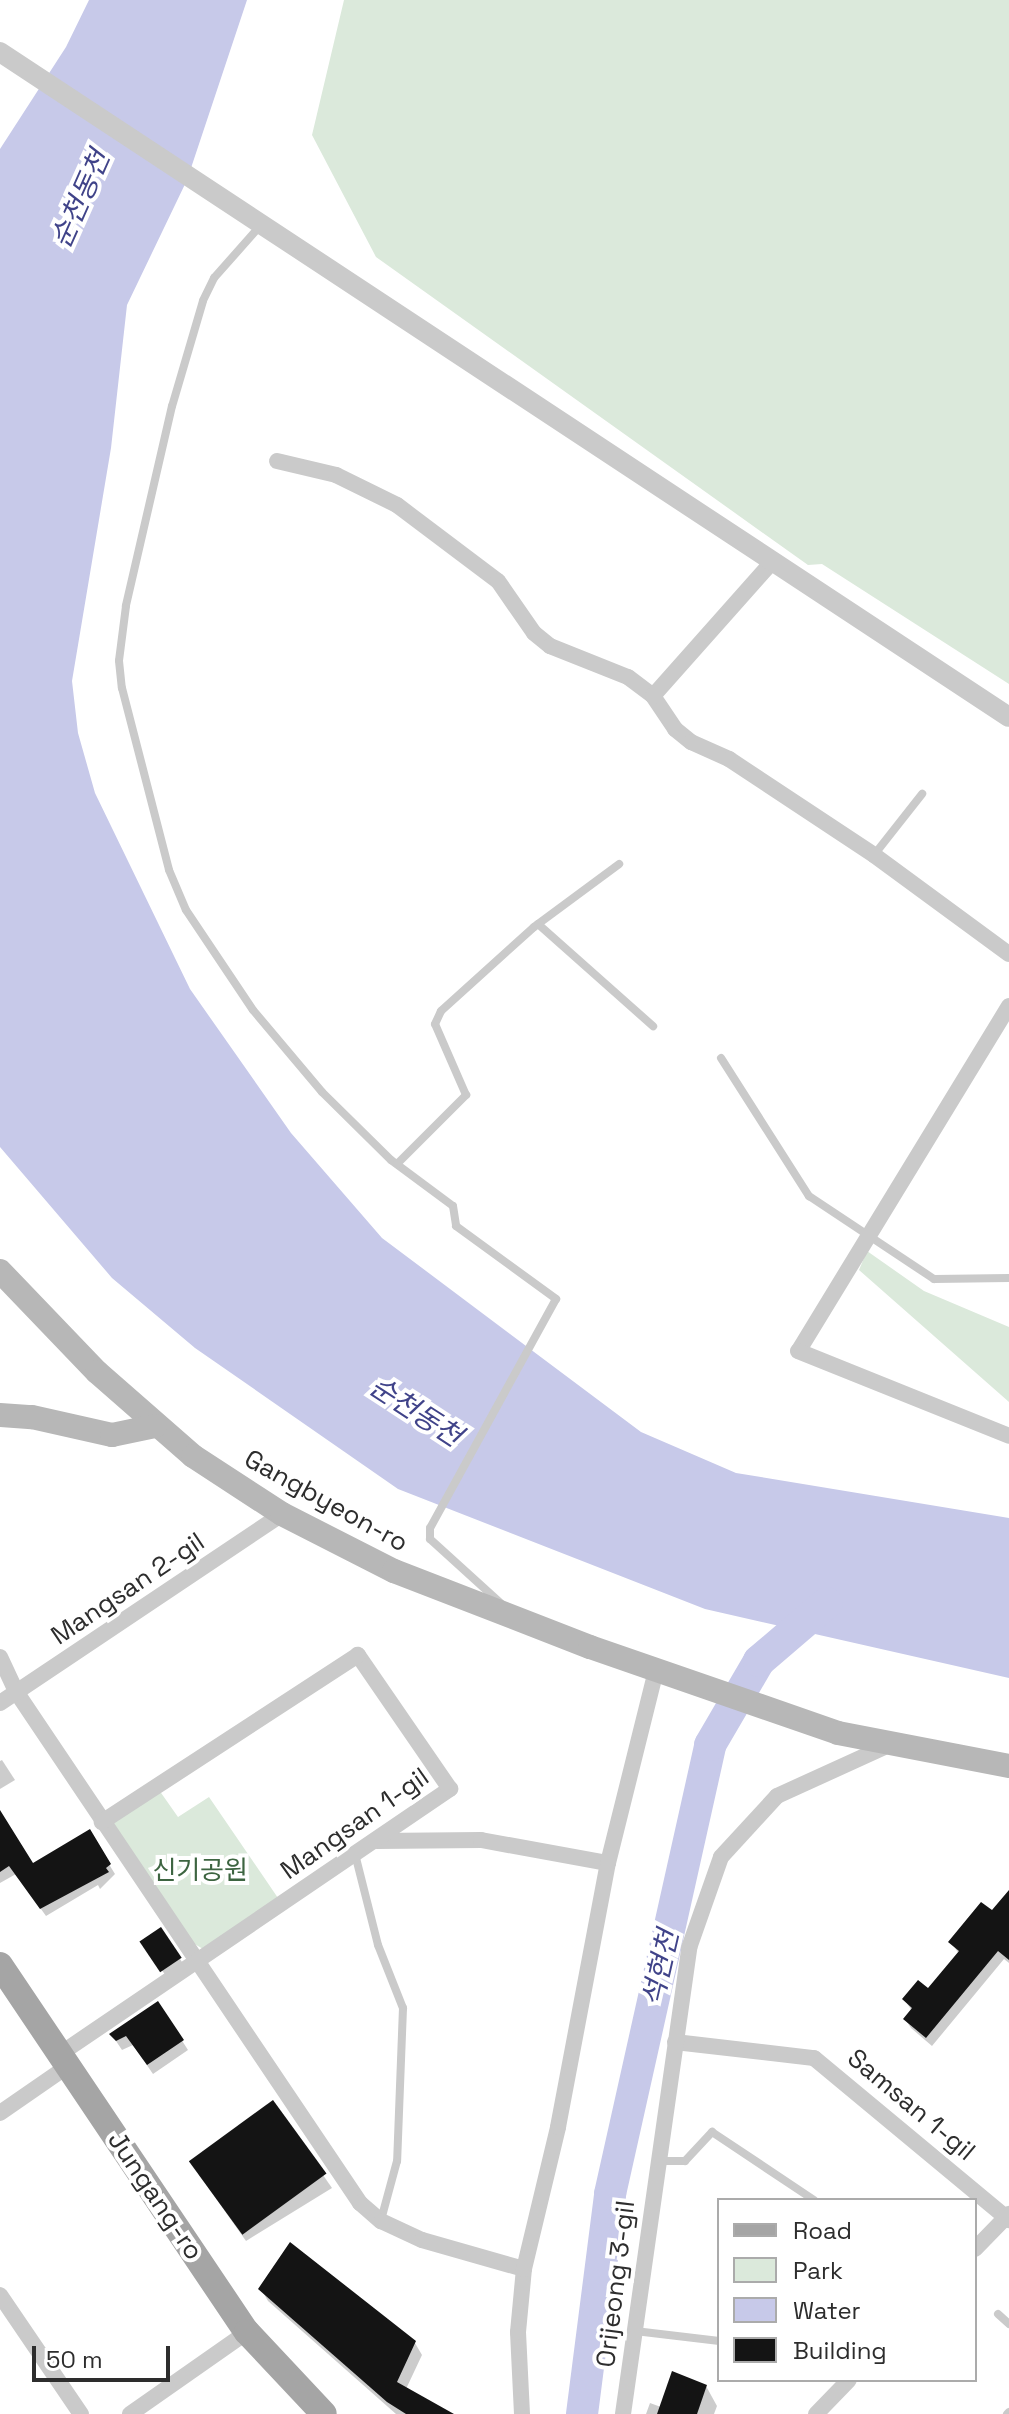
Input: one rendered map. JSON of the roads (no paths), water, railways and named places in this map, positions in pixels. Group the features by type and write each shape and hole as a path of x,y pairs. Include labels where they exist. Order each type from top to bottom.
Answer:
{"main road":[{"name":"Gangbyeon-ro","path":"0,1271 155,1426 282,1514 420,1583 518,1621 838,1733 889,1745"},
{"path":"0,1415 32,1417 112,1435 155,1426"},
{"path":"889,1745 1009,1766"},
{"name":"Jungang-ro","path":"0,1965 247,2332 324,2414"}],"street":[{"path":"0,52 1009,717"},
{"path":"277,461 336,475 397,505 498,581 534,633 550,646 606,666 653,696 675,729 691,742 729,759 874,855 1009,954"},
{"path":"653,696 771,563"},
{"path":"1009,1006 865,1236 798,1351 1009,1436"},
{"name":"Mangsan 2-gil","path":"0,1703 282,1514"},
{"name":"Mangsan 1-gil","path":"0,2113 64,2060 198,1963 450,1789 358,1655 102,1822"},
{"path":"0,1657 17,1693 102,1822 360,2203 381,2221 446,2249 524,2269"},
{"path":"522,2414 518,2332 524,2269 558,2127 608,1863 656,1671"},
{"name":"Orijeong 3-gil","path":"623,2414 656,2161 689,1948 721,1857 777,1796 889,1745"},
{"path":"377,1841 481,1840 608,1863"},
{"name":"Samsan 1-gil","path":"675,2042 814,2058 1008,2217"},
{"path":"977,2247 1008,2217"},
{"path":"0,2297 81,2414"},
{"path":"130,2414 247,2332"},
{"path":"816,2414 847,2382"}],"lane":[{"path":"263,223 214,278 203,301 172,406 126,606 119,661 122,688 137,762 186,910 253,1010 322,1092 397,1164 453,1206 456,1226 556,1299 436,1510 430,1539 518,1621"},
{"path":"874,855 922,794"},
{"path":"397,1164 466,1095 435,1024 441,1011 538,924 619,864"},
{"path":"538,924 653,1026"},
{"path":"721,1058 798,1184 865,1236 945,1283 1009,1278"},
{"path":"355,1854 378,1945 403,2008 397,2161 381,2221"},
{"path":"656,2161 685,2161 712,2132 811,2198"},
{"path":"998,2314 1009,2324"},
{"path":"635,2331 717,2341"}],"water":[{"name":"순천동천","path":"89,0 247,0 187,180 127,305 111,448 72,681 78,733 95,793 190,989 291,1133 382,1238 641,1432 736,1473 1009,1518 1009,1678 705,1609 398,1489 195,1348 112,1278 0,1147 0,149 66,47"}],"waterway":[{"name":"석현천","path":"582,2414 610,2194 710,1745 759,1661 827,1603"}],"park label":[{"name":"신기공원","path":"200,1871"}]}
